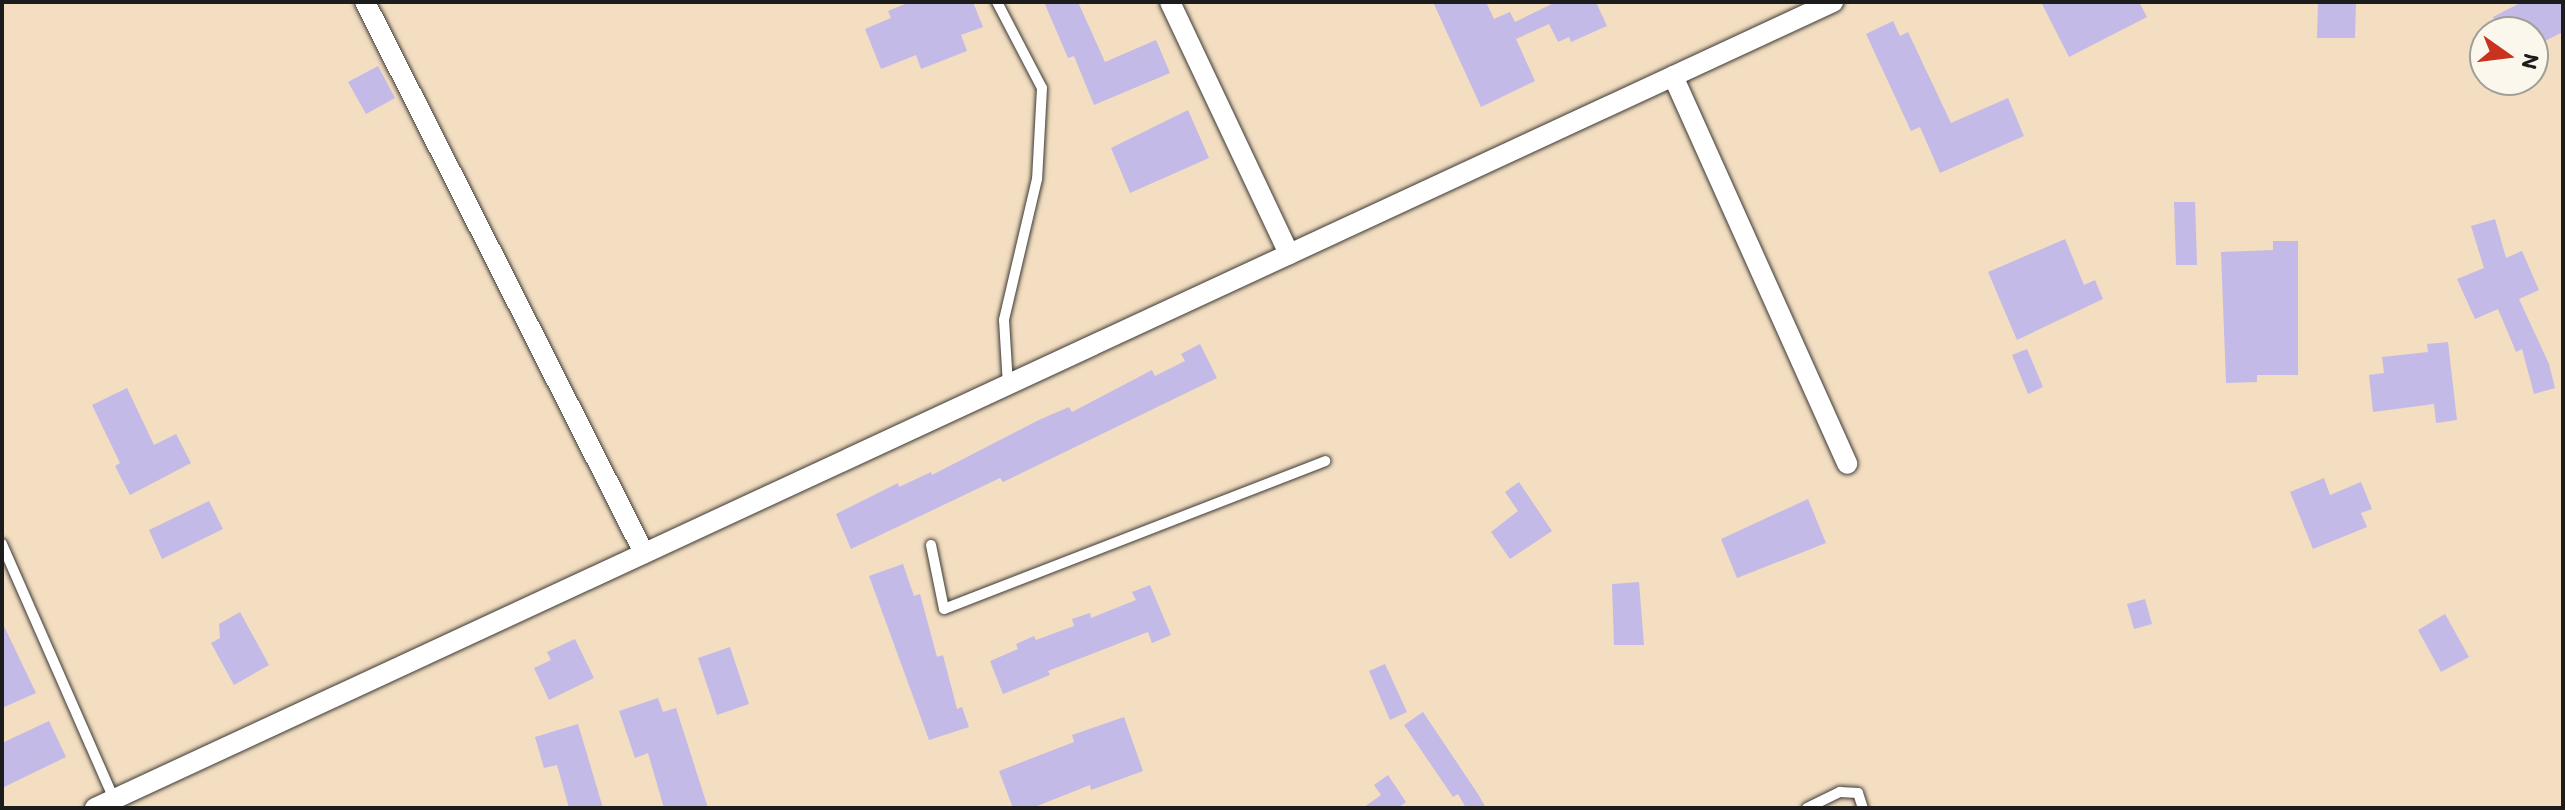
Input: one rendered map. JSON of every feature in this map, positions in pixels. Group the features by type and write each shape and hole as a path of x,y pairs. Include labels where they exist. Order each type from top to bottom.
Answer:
{"street":[{"path":"365,2 644,553"},
{"path":"1170,2 1289,254"},
{"path":"104,804 1828,3"},
{"path":"1673,76 1847,464"}],"lane":[{"path":"997,2 1042,88 1037,179 1004,320 1008,385"},
{"path":"931,545 944,609 1325,461"},
{"path":"2,544 104,804"},
{"path":"1807,808 1840,792 1858,793 1863,808"}],"building":[{"path":"910,2 973,2 983,27 961,35 967,51 921,69 916,55 881,69 865,29 891,18 888,11"},
{"path":"1044,2 1078,2 1105,62 1156,40 1170,73 1094,105 1074,56 1068,58"},
{"path":"1433,2 1486,2 1494,19 1510,12 1515,22 1556,2 1596,2 1607,26 1571,42 1569,37 1558,42 1549,24 1516,39 1535,81 1481,107"},
{"path":"2041,2 2139,2 2147,17 2069,57"},
{"path":"2318,2 2356,2 2355,38 2317,38"},
{"path":"2522,2 2563,2 2563,32 2549,39 2549,16 2495,16"},
{"path":"1893,21 1900,36 1908,32 1951,123 2008,98 2024,136 1940,173 1920,127 1911,131 1866,34"},
{"path":"378,66 395,98 366,114 348,82"},
{"path":"1188,110 1209,158 1130,193 1111,148"},
{"path":"2174,202 2195,202 2197,265 2176,265"},
{"path":"2495,219 2506,258 2522,251 2539,290 2519,299 2549,364 2555,388 2534,394 2522,349 2516,352 2498,309 2475,319 2457,279 2484,268 2471,226"},
{"path":"2065,239 2084,285 2095,280 2103,299 2017,340 1988,272"},
{"path":"2273,241 2298,241 2298,375 2257,375 2257,382 2226,383 2221,252 2273,250"},
{"path":"2448,342 2457,420 2436,423 2434,404 2373,412 2369,375 2384,373 2382,357 2428,352 2427,344"},
{"path":"1200,344 1217,378 1003,482 1000,478 851,549 836,514 898,483 899,487 931,472 932,475 1041,419 1069,407 1072,412 1152,370 1155,376 1185,361 1181,354"},
{"path":"2027,349 2043,387 2028,394 2012,355"},
{"path":"127,388 154,445 176,434 191,463 130,495 115,466 120,463 92,405"},
{"path":"2324,478 2330,495 2361,482 2372,509 2361,513 2367,527 2313,549 2290,492"},
{"path":"1519,482 1552,531 1510,559 1491,532 1518,511 1505,492"},
{"path":"1808,499 1826,543 1737,578 1721,539"},
{"path":"209,501 223,529 162,559 149,530"},
{"path":"903,564 914,596 920,594 937,657 943,655 957,709 962,707 969,727 929,740 869,576"},
{"path":"1639,582 1644,645 1614,645 1612,584"},
{"path":"1150,585 1171,635 1152,643 1148,632 1048,671 1050,675 1003,694 990,661 1018,649 1016,644 1034,636 1036,640 1074,626 1072,619 1090,613 1091,618 1136,600 1132,592"},
{"path":"2145,599 2152,624 2134,629 2127,604"},
{"path":"240,612 269,665 234,685 211,643 220,638 219,624"},
{"path":"2445,614 2469,657 2441,672 2418,630"},
{"path":"2,622 36,693 2,708"},
{"path":"575,639 594,678 549,700 534,668 551,660 547,652"},
{"path":"730,647 749,704 717,715 698,658"},
{"path":"1385,664 1407,712 1390,720 1369,671"},
{"path":"658,698 663,712 676,708 708,808 664,808 648,753 635,758 619,711"},
{"path":"1423,712 1486,808 1466,808 1458,794 1453,797 1404,725"},
{"path":"1124,717 1143,771 1091,790 1090,785 1032,808 1013,808 999,771 1074,742 1072,735"},
{"path":"49,721 66,757 2,788 2,743"},
{"path":"578,724 603,808 569,808 557,765 544,768 535,737"},
{"path":"1388,775 1406,802 1398,808 1363,808 1381,795 1374,785"}]}
